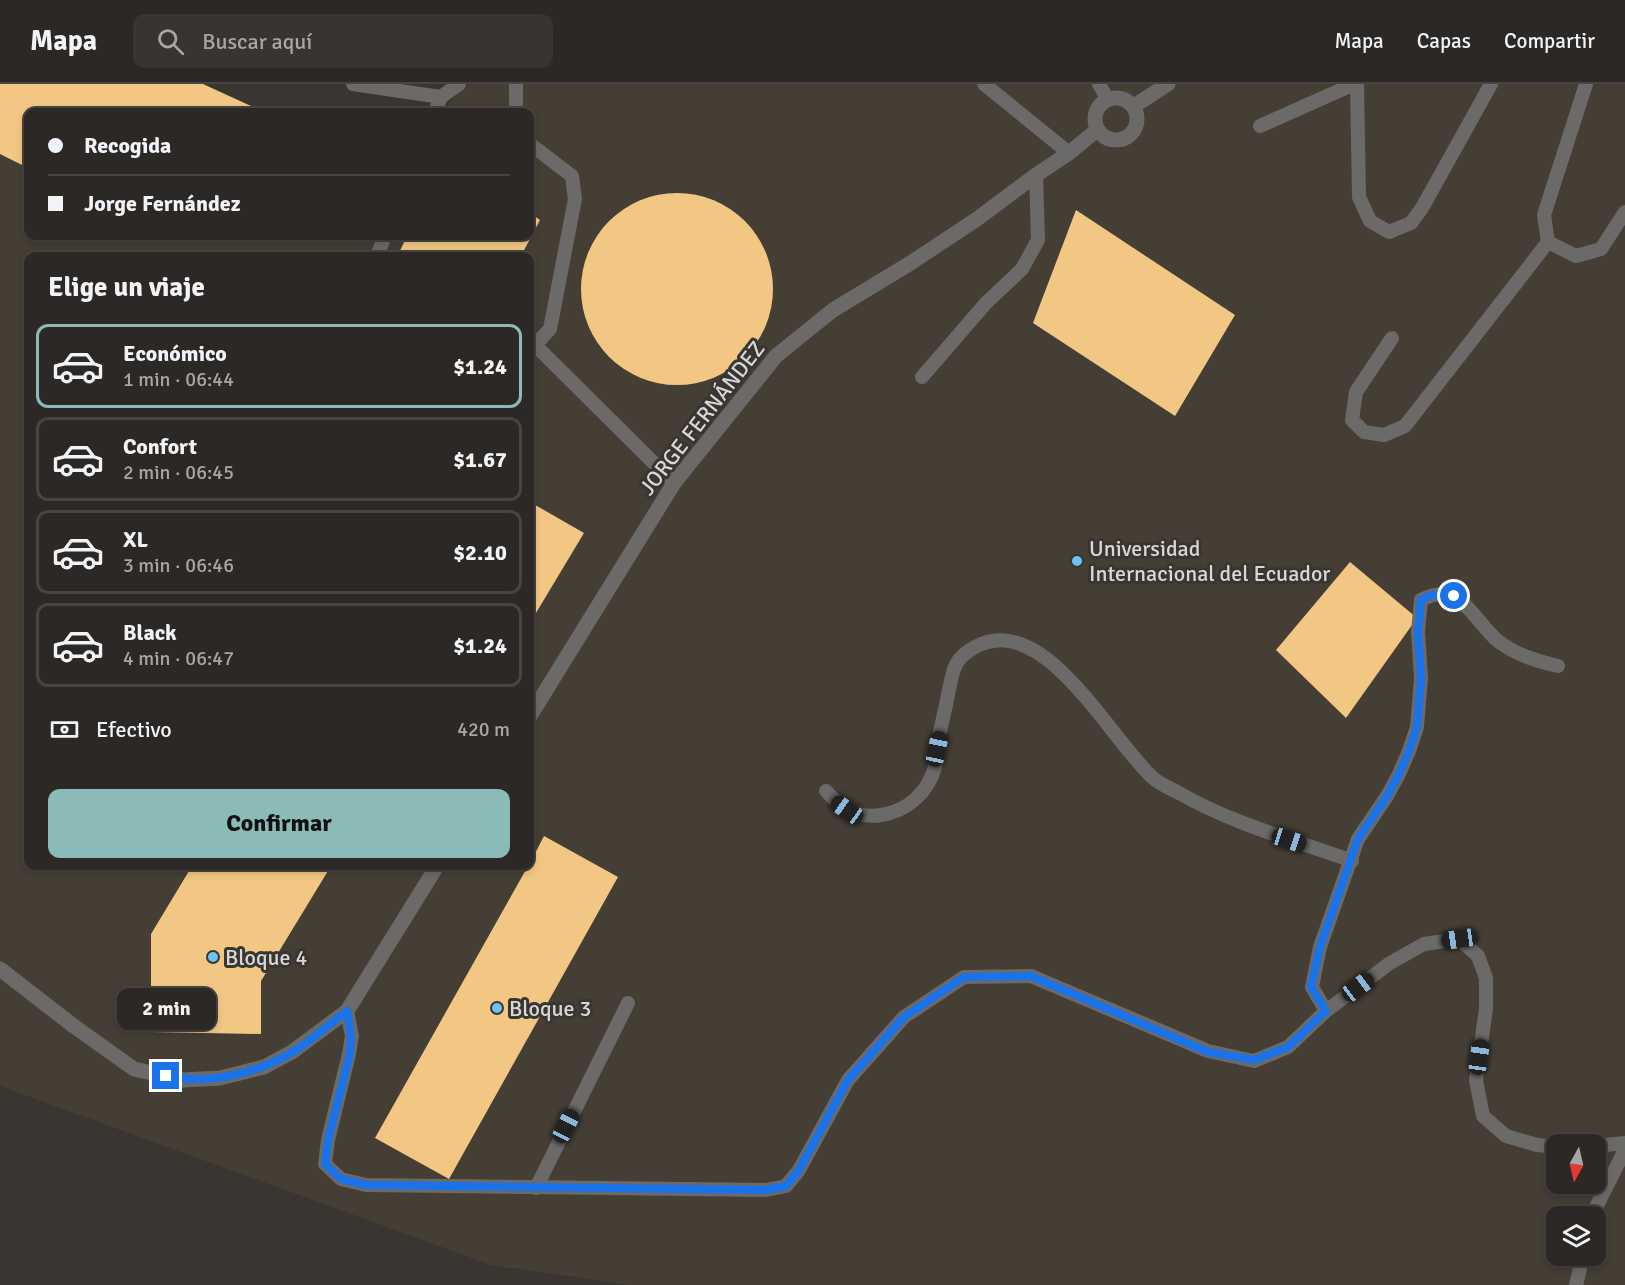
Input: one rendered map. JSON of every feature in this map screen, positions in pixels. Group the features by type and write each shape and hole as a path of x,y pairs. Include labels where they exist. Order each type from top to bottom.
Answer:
{"street":[{"path":"1134,106 1168,84"},
{"path":"1117,98 1127,100 1134,106 1137,126 1132,135 1124,140 1114,141 1104,137 1097,130 1094,122 1100,105 1117,98"},
{"name":"JORGE FERNÁNDEZ","path":"534,710 674,483 776,356 832,310 909,264 976,219 1069,153 1097,130"},
{"path":"0,969 134,1069 183,1080 220,1078 264,1067 292,1052 347,1011 435,870"}],"lane":[{"path":"353,84 441,97"},
{"path":"437,108 441,97 459,84"},
{"path":"516,84 516,108"},
{"path":"984,84 1069,153"},
{"path":"1099,84 1108,100"},
{"path":"1260,126 1355,84 1359,197 1370,220 1389,232 1412,223 1491,84"},
{"path":"1392,338 1356,393 1352,420 1364,432 1384,435 1405,426 1548,242 1544,215 1586,84"},
{"path":"534,147 572,176 575,199 550,329 534,344"},
{"path":"922,377 986,303 1022,269 1038,240 1036,175"},
{"path":"1548,242 1576,256 1601,249 1625,212"},
{"path":"534,348 674,483"},
{"path":"1326,1011 1311,987 1320,947 1358,839 1399,774 1417,727 1421,678 1418,632 1421,600 1431,594 1443,593 1454,596 1472,611 1499,641 1536,661 1558,666"},
{"path":"826,791 841,806 860,815 874,817 900,810 911,803 921,794 930,780 935,765 954,667 976,646 990,641 1014,641 1025,645 1057,667 1153,778 1201,806 1271,834 1352,861"},
{"path":"347,1011 351,1036 350,1054 328,1140 325,1164 341,1179 366,1185 766,1190 786,1186 799,1170 848,1080 904,1017 964,977 1031,976 1208,1052 1254,1060 1288,1047 1326,1011 1390,963 1424,944 1459,939 1478,956 1486,978 1486,1010 1476,1080 1483,1116 1506,1136 1537,1146 1546,1146"},
{"path":"536,1188 628,1003"},
{"path":"1606,1145 1625,1143"},
{"path":"1597,1206 1625,1150"},
{"path":"1576,1285 1581,1266"}],"shaded area":[{"name":"Universidad Internacional del Ecuador","path":"0,84 133,84 172,108 24,108 24,240 534,240 534,108 444,108 468,84 1625,84 1625,1285 630,1285 491,1265 0,1086"}],"building":[{"path":"0,84 203,84 251,106 250,108 24,108 24,166 0,154"},
{"path":"668,193 686,193 714,200 745,221 766,252 773,289 766,326 745,357 714,378 686,385 668,385 632,374 603,350 592,334 585,317 581,298 581,280 592,244 616,215 632,204 649,197"},
{"path":"1076,210 1235,315 1175,416 1033,323"},
{"path":"534,216 540,220 534,231"},
{"path":"405,240 529,240 523,252 399,252"},
{"path":"534,504 584,533 534,616"},
{"path":"1350,562 1417,618 1346,718 1276,650"},
{"name":"Bloque 3","path":"544,836 618,877 449,1179 375,1138 526,870 534,870 534,855"},
{"name":"Bloque 4","path":"190,870 329,870 261,981 261,1034 151,1032 151,934"}],"place":[{"name":"Universidad Internacional del Ecuador","path":"1077,561"},
{"name":"Bloque 4","path":"213,957"},
{"name":"Bloque 3","path":"497,1008"}],"route":[{"path":"166,1076 183,1080 220,1078 264,1067 292,1052 347,1011 351,1036 350,1054 328,1140 325,1164 341,1179 366,1185 766,1190 786,1186 799,1170 848,1080 904,1017 964,977 1031,976 1208,1052 1254,1060 1288,1047 1326,1011 1311,987 1320,947 1358,839 1399,774 1417,727 1421,678 1418,632 1421,600 1431,594 1443,593 1454,596"}]}
